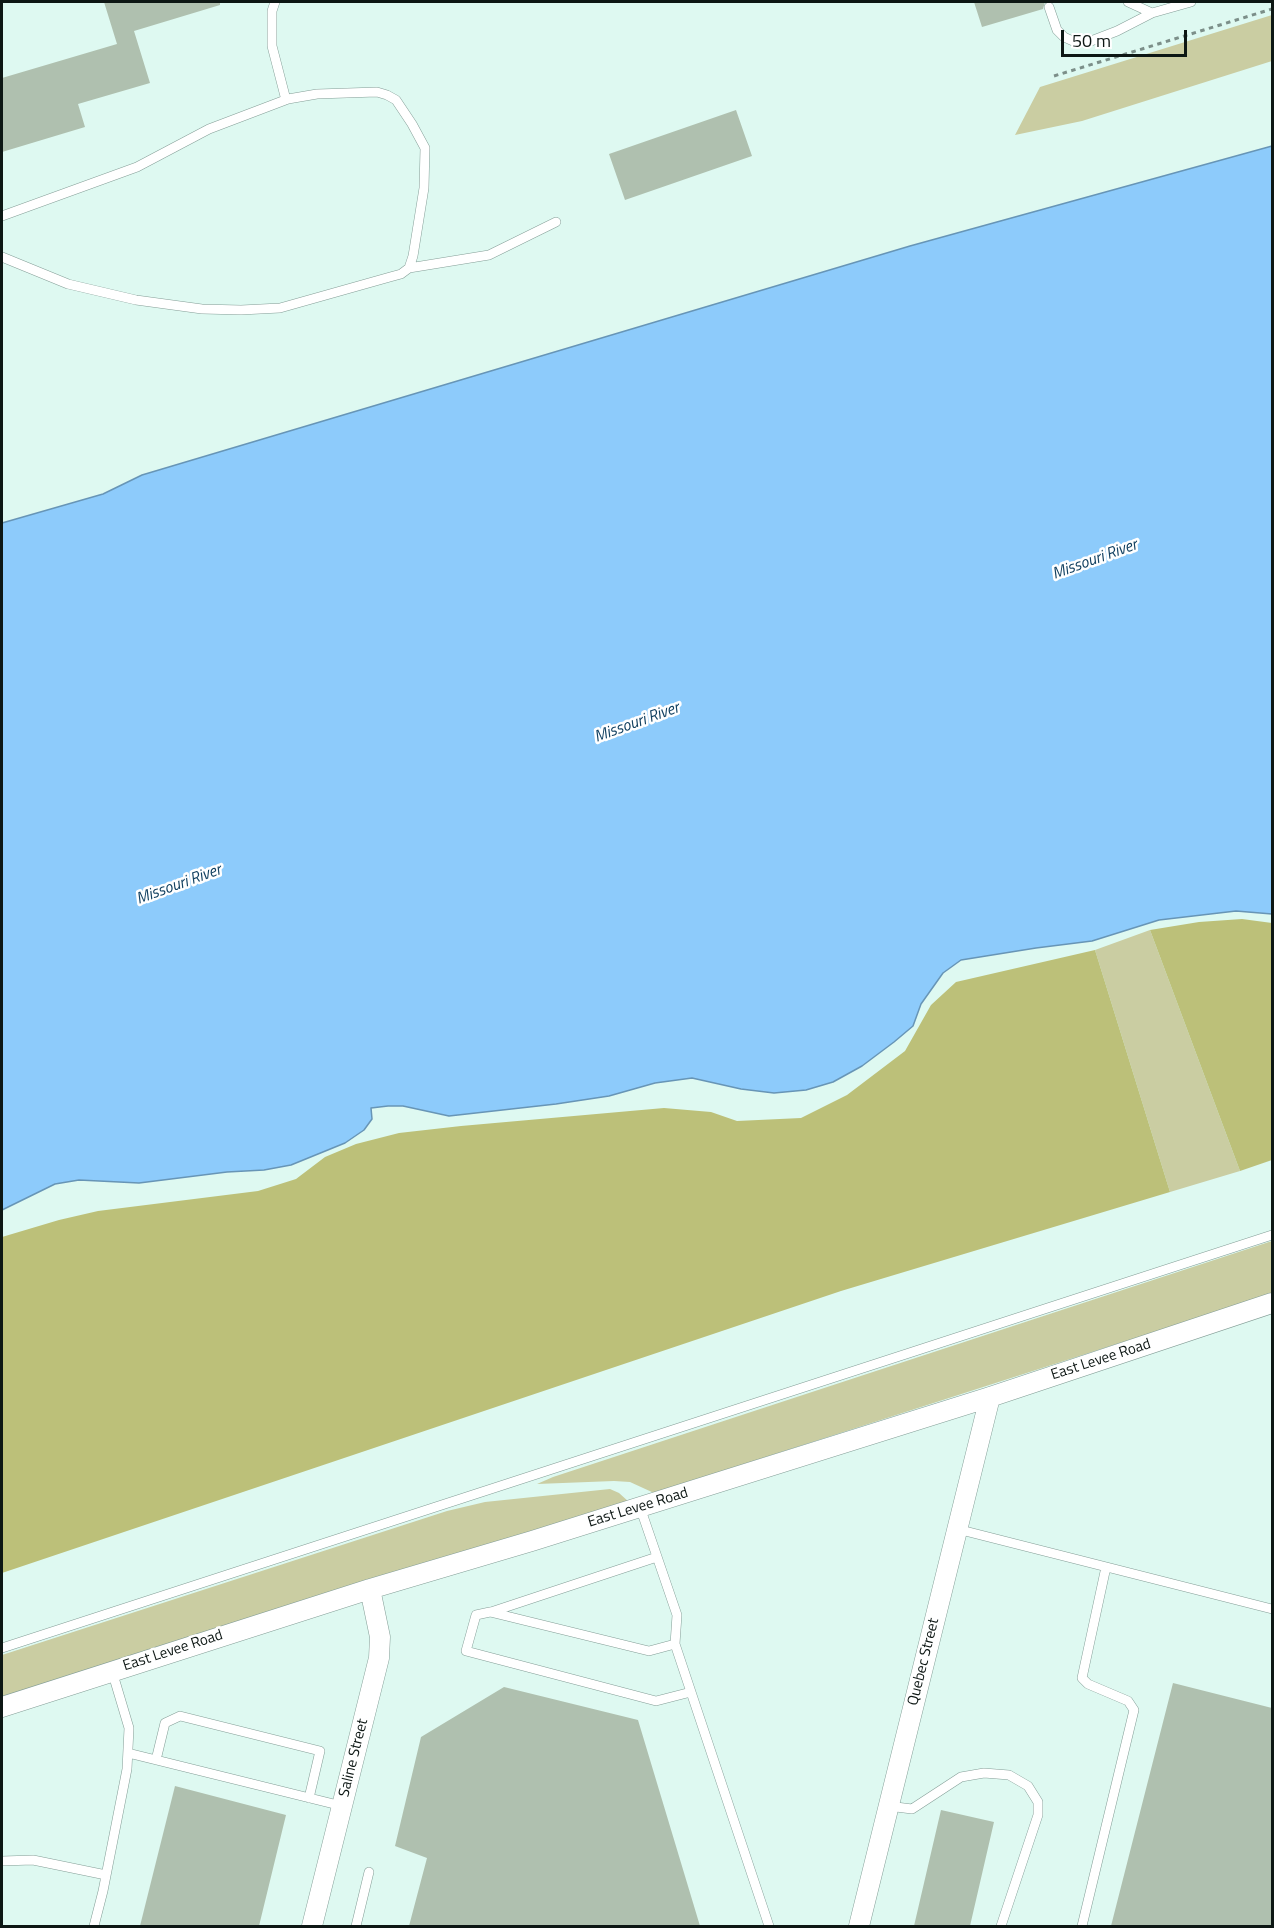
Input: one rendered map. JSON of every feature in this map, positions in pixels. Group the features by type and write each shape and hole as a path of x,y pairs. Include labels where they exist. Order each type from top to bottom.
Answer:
{"street":[{"name":"East Levee Road","path":"2,1707 370,1589 990,1397 1272,1304"},
{"name":"Quebec Street","path":"859,1926 990,1397"},
{"name":"Saline Street","path":"312,1926 379,1659 380,1637 370,1589"}],"lane":[{"path":"275,2 272,11 272,46 285,100"},
{"path":"1128,2 1152,14"},
{"path":"1049,7 1057,30 1064,37 1075,42 1091,41 1152,14 1191,2"},
{"path":"2,216 137,167 209,129 285,100 316,94 377,92 396,100 425,148 424,188 409,268"},
{"path":"2,257 68,284 136,300 169,306 212,309 280,308 401,274 409,268 489,255 556,222"},
{"path":"2,1648 1272,1235"},
{"path":"640,1507 676,1615 675,1644 769,1926"},
{"path":"957,1529 1272,1609"},
{"path":"657,1557 476,1615 466,1651 656,1701 691,1692"},
{"path":"1082,1926 1134,1710 1128,1701 1088,1684 1082,1678 1106,1567"},
{"path":"490,1612 649,1651 675,1644"},
{"path":"94,1926 127,1769 129,1728 112,1671"},
{"path":"156,1760 165,1723 180,1716 202,1721 320,1751 309,1798"},
{"path":"128,1753 342,1806"},
{"path":"888,1806 912,1809 961,1777 984,1773 1009,1775 1028,1786 1038,1802 1038,1815 1001,1926"},
{"path":"2,1861 33,1860 106,1875"},
{"path":"356,1926 369,1872"}],"path":[{"path":"1054,76 1272,9"}],"green space":[{"path":"1272,15 1272,61 1082,121 1015,135 1040,87"},
{"path":"1242,919 1272,923 1272,1160 1240,1171 1150,930 1199,922"},
{"path":"1150,930 1240,1171 1170,1192 1095,950"},
{"path":"1095,950 1170,1192 841,1291 2,1573 2,1237 98,1211 258,1191 296,1179 325,1157 356,1144 399,1133 664,1108 711,1112 737,1121 801,1118 847,1095 905,1051 931,1005 956,982"},
{"path":"1272,1241 1272,1294 654,1493 630,1482 537,1484 553,1477"},
{"path":"610,1489 629,1502 2,1704 2,1655 447,1511 485,1502"}],"water":[{"name":"Missouri River","path":"1272,146 1272,914 1236,911 1159,920 1092,941 961,960 943,973 921,1004 913,1026 894,1042 862,1066 833,1082 806,1090 774,1093 741,1089 692,1078 655,1083 609,1096 449,1116 403,1106 371,1108 372,1119 364,1130 345,1143 291,1165 139,1183 79,1180 55,1184 2,1210 2,523 103,494 142,475 910,246"}],"building":[{"path":"104,2 220,2 220,5 134,31 150,83 78,104 85,127 2,152 2,78 117,44"},
{"path":"974,2 1045,2 1043,9 982,27"},
{"path":"736,110 752,156 625,200 609,154"},
{"path":"1173,1683 1272,1708 1272,1926 1111,1926"},
{"path":"504,1687 638,1720 700,1926 409,1926 427,1858 395,1846 421,1737"},
{"path":"175,1786 286,1815 259,1926 140,1926"},
{"path":"941,1810 994,1822 970,1926 914,1926"}]}
